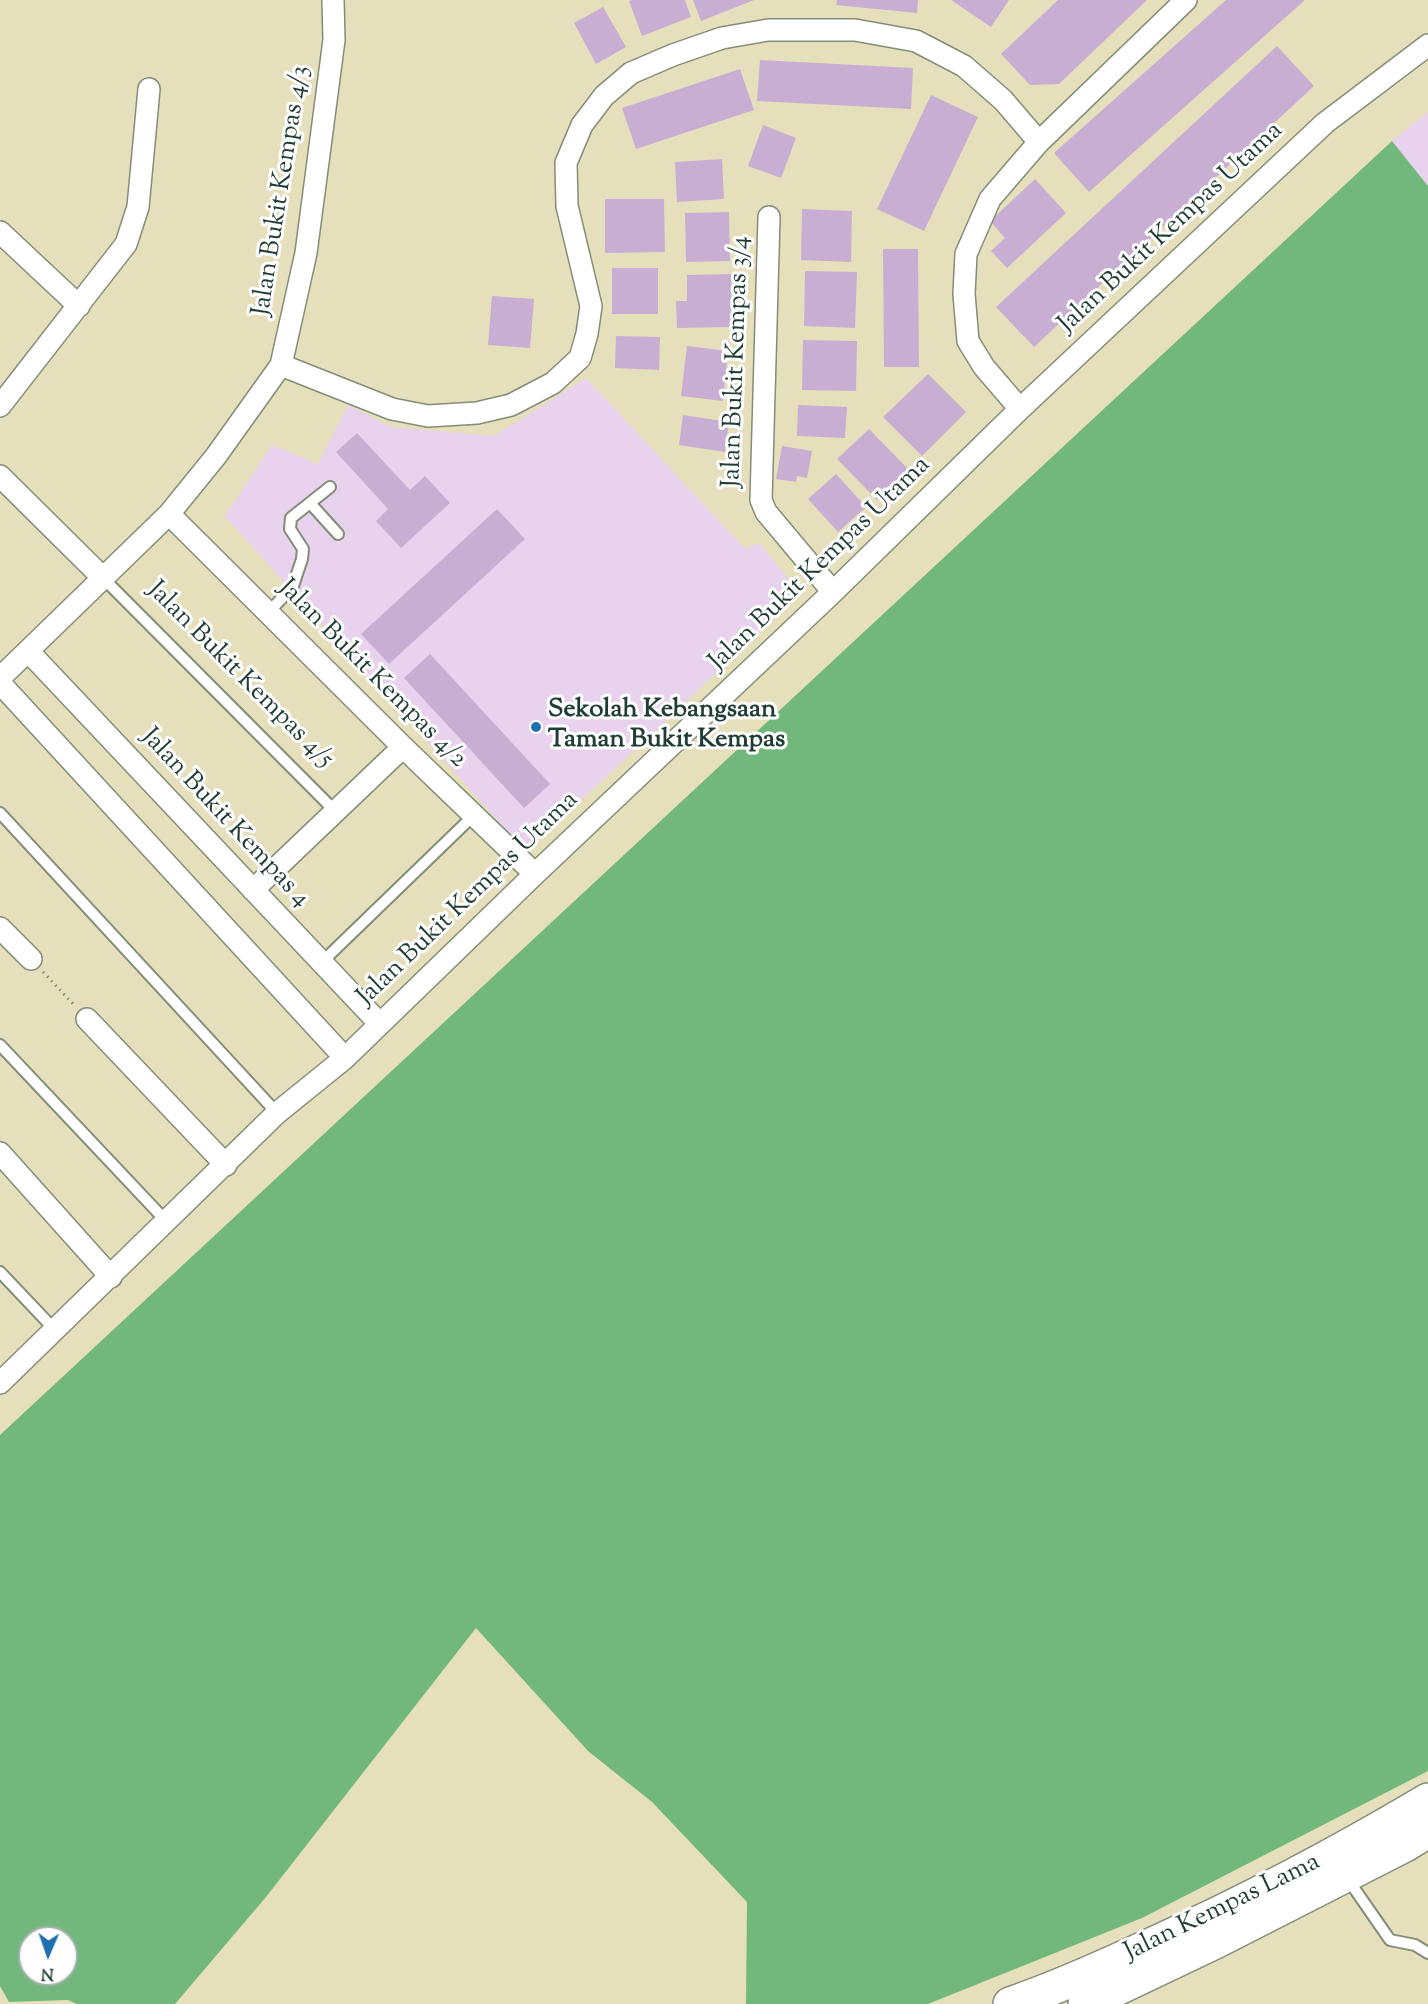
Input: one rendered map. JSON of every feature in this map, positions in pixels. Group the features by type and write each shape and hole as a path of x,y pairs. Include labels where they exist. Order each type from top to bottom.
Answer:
{"main road":[{"name":"Jalan Kempas Lama","path":"1010,2004 1059,1987 1213,1917 1352,1846 1428,1800"},
{"name":"Jalan Kempas Lama","path":"1085,2004 1346,1876 1428,1831"}],"street":[{"name":"Jalan Bukit Kempas 4/3","path":"0,678 169,514 216,456 280,365 306,253 334,40 333,0"},
{"path":"1020,409 984,367 968,340 964,294 966,254 990,199 1039,142 1186,0"},
{"path":"280,365 392,409 428,416 477,413 511,405 553,383 580,358 591,306 567,206 566,163 582,126 604,96 631,73 722,38 768,30 855,30 916,41 964,66 1003,100 1039,142"},
{"name":"Jalan Bukit Kempas Utama","path":"0,1383 278,1113 345,1058 535,874 834,592 1020,409 1325,123 1428,45"},
{"path":"0,406 126,244 138,207 149,89"},
{"name":"Jalan Bukit Kempas 3/4","path":"770,216 761,500 766,512 834,592"},
{"path":"0,232 80,306"},
{"path":"0,476 104,579"},
{"name":"Jalan Bukit Kempas 4/2","path":"169,514 270,612 403,747 535,874"},
{"name":"Jalan Bukit Kempas 4","path":"29,652 379,1023"},
{"path":"0,683 345,1058"},
{"path":"253,890 403,747"},
{"path":"0,928 31,959"},
{"path":"87,1019 226,1165"},
{"path":"0,1153 111,1277"}],"lane":[{"path":"270,612 293,586 303,554 301,545 290,529 290,523 295,514 330,487"},
{"path":"310,503 338,534"},
{"name":"Jalan Bukit Kempas 4/5","path":"104,579 336,812"},
{"path":"0,813 278,1113"},
{"path":"322,963 474,815"},
{"path":"0,1045 167,1222"},
{"path":"0,1272 55,1330"},
{"path":"1346,1876 1390,1940 1415,1945 1428,1953"}],"path":[{"path":"31,959 87,1019"}],"shaded area":[{"path":"1428,112 1428,186 1392,141"},
{"name":"Sekolah Kebangsaan Taman Bukit Kempas","path":"586,378 745,549 759,543 791,582 792,602 526,852 225,516 272,445 318,464 348,405 391,427 494,436"}],"green space":[{"path":"1392,141 1428,186 1428,1771 1142,1918 928,2004 746,2004 747,1902 652,1802 588,1751 476,1628 266,1897 175,2004 77,2004 68,2000 9,2002 0,1986 0,1435"}],"building":[{"path":"685,0 691,17 642,36 629,1"},
{"path":"693,0 754,0 701,21"},
{"path":"837,0 918,0 917,13 836,5"},
{"path":"951,0 1009,0 991,27"},
{"path":"1058,0 1147,0 1059,84 1030,85 1001,54"},
{"path":"1226,0 1305,0 1089,192 1054,153"},
{"path":"603,7 626,47 596,64 574,23"},
{"path":"1277,46 1314,86 1034,347 996,307"},
{"path":"760,60 913,68 911,109 757,101"},
{"path":"740,69 754,110 636,149 622,108"},
{"path":"931,95 978,117 924,231 877,209"},
{"path":"763,125 796,138 781,178 748,166"},
{"path":"722,159 724,199 677,202 675,162"},
{"path":"1035,179 1066,213 1007,268 991,251 1005,238 990,221"},
{"path":"605,199 664,199 665,252 605,253"},
{"path":"802,209 852,211 851,262 801,260"},
{"path":"729,212 730,261 686,262 685,213"},
{"path":"883,249 918,249 919,367 884,367"},
{"path":"612,268 658,268 658,314 612,314"},
{"path":"805,271 857,272 855,328 804,326"},
{"path":"731,274 732,327 677,328 676,301 687,301 687,275"},
{"path":"492,296 534,299 530,348 488,345"},
{"path":"616,336 660,337 659,370 615,368"},
{"path":"803,340 857,341 856,391 802,390"},
{"path":"687,346 728,351 723,401 681,396"},
{"path":"928,374 966,412 922,456 883,417"},
{"path":"798,405 847,407 845,438 797,436"},
{"path":"683,415 729,422 725,452 679,445"},
{"path":"869,429 908,469 877,500 837,459"},
{"path":"357,433 410,490 425,476 450,503 401,548 376,521 388,509 336,452"},
{"path":"782,446 812,451 807,478 797,476 796,482 776,479"},
{"path":"836,474 866,507 838,532 808,499"},
{"path":"497,509 525,539 389,664 361,634"},
{"path":"430,654 550,784 524,808 404,678"}],"place":[{"name":"Sekolah Kebangsaan Taman Bukit Kempas","path":"536,727"}]}
